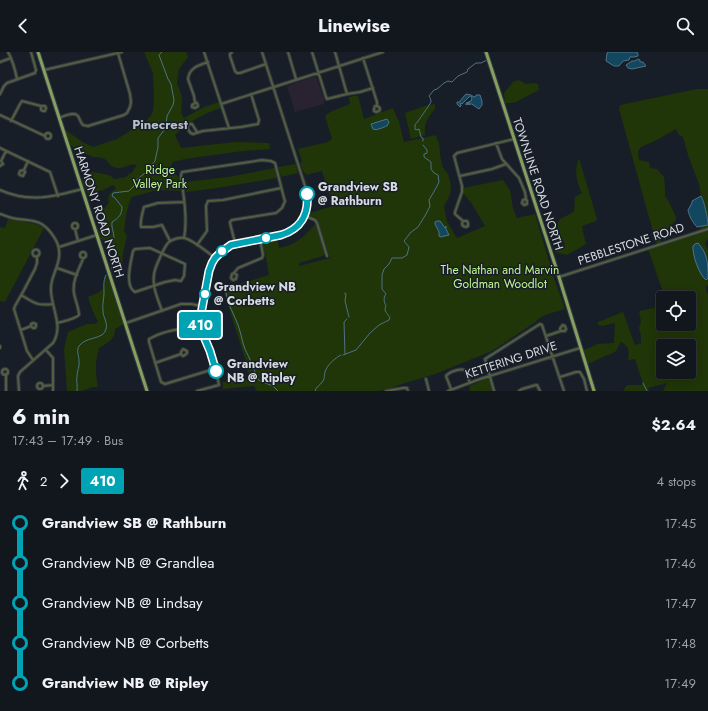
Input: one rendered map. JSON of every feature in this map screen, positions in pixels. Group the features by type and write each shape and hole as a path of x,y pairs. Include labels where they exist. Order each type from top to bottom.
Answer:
{"main road":[{"name":"HARMONY ROAD NORTH","path":"38,52 126,323 145,391"},
{"name":"TOWNLINE ROAD NORTH","path":"486,52 594,391"}],"street":[{"path":"8,52 17,80"},
{"path":"0,94 7,83 35,74 36,70 32,52"},
{"path":"44,70 122,52"},
{"path":"204,52 229,128"},
{"path":"232,52 230,55 237,73 266,64"},
{"path":"197,391 219,385 215,368 201,327 200,316 209,271 215,258 224,249 235,244 289,232 298,225 304,215 308,203 307,193 262,52"},
{"path":"288,52 296,79"},
{"path":"312,52 326,97 328,99 373,88"},
{"path":"335,52 347,94"},
{"path":"221,104 383,52"},
{"path":"59,118 76,114 83,125 88,126 127,113 130,107 131,98 118,53"},
{"path":"0,62 11,58"},
{"path":"363,58 377,106"},
{"path":"195,102 188,76 194,68 208,62"},
{"path":"197,132 193,125 188,125 190,133 193,134 203,131 257,124 259,119 251,94"},
{"path":"11,121 22,102 41,106"},
{"path":"0,116 45,136"},
{"path":"463,221 455,214 462,192 462,186 454,158 455,154 514,139"},
{"path":"496,143 502,159 519,178 525,192 526,199"},
{"path":"0,148 50,172 58,196"},
{"path":"0,166 3,164 1,161 6,150"},
{"path":"24,170 28,161"},
{"path":"184,238 186,230 183,190 180,175 182,172 253,161 271,161 275,164 285,201 282,208 276,213 232,220 230,224 235,244"},
{"path":"460,176 492,169 506,164"},
{"path":"0,190 28,198 44,198 58,196 82,188"},
{"path":"197,246 207,231 206,204 208,201 223,200 281,188"},
{"path":"170,241 162,225 142,228 141,224 144,207 158,203 184,202"},
{"path":"0,214 11,218 34,221 42,224 49,230 59,247 59,258 51,289 58,332 56,339 46,350 20,372 18,376 19,391"},
{"path":"304,215 315,220 317,223 327,256"},
{"name":"PEBBLESTONE ROAD","path":"558,277 708,229"},
{"path":"75,230 78,241"},
{"path":"59,247 97,235"},
{"path":"162,311 155,286 154,274 162,253 170,241 177,238 184,238 215,258"},
{"path":"234,273 238,268 262,258 263,255 260,239"},
{"path":"150,248 185,264 186,267 184,276 181,281 175,280 155,286 135,292 131,290 129,275 134,249 150,248"},
{"path":"33,360 27,351 14,306 24,290 37,263 37,256"},
{"path":"57,323 79,315 74,294 74,285 83,258"},
{"path":"57,268 77,275"},
{"path":"20,295 36,304 53,304"},
{"path":"126,323 184,304 202,306"},
{"path":"494,391 485,361 486,357 539,324 542,325 564,391"},
{"path":"21,330 31,326"},
{"path":"201,327 179,328 149,339 155,363 163,384 215,368"},
{"path":"546,336 561,331"},
{"name":"KETTERING DRIVE","path":"450,390 580,348"},
{"path":"46,350 53,358 53,391"},
{"path":"155,363 181,354"},
{"path":"450,390 446,376 449,373 464,369 470,383"},
{"path":"560,377 580,372 587,391"},
{"path":"6,374 6,391"},
{"path":"426,379 429,391"},
{"path":"43,386 53,385"},
{"path":"519,391 536,385 538,385 540,391"},
{"path":"386,391 406,388 408,391"}],"shaded area":[{"path":"316,76 325,101 324,104 295,112 287,86"}],"green space":[{"name":"Ridge Valley Park","path":"144,52 186,52 188,57 179,69 177,83 182,96 181,113 184,118 204,107 219,102 221,108 196,119 175,135 181,148 235,142 269,143 270,149 243,151 173,162 170,167 178,176 181,191 157,190 132,197 126,216 124,231 127,236 123,253 122,267 118,272 115,272 113,245 102,240 98,231 102,221 104,209 109,203 109,196 116,188 113,185 103,190 88,194 83,184 83,177 84,174 92,172 109,175 115,179 126,177 132,173 137,165 120,168 114,167 105,159 93,157 80,151 67,141 64,134 64,129 84,143 93,147 117,139 146,121 152,114 154,99 153,73"},
{"path":"519,80 526,84 538,84 539,90 516,102 505,103 504,93 513,82"},
{"path":"697,89 708,89 708,220 699,184 683,137 679,135 676,129 641,147 638,151 639,160 649,162 650,168 657,169 664,177 665,196 676,217 676,220 668,229 662,229 661,231 660,238 663,244 700,231 701,226 708,225 708,241 707,239 705,244 708,250 708,264 693,250 697,264 704,278 708,278 706,290 708,295 708,391 663,391 667,383 648,388 649,391 623,391 628,385 641,385 643,383 635,359 628,360 628,350 622,342 616,351 586,365 582,351 598,344 614,343 615,323 602,326 598,325 598,322 623,312 635,345 641,343 639,328 641,321 639,311 656,307 656,331 696,331 696,291 663,291 648,249 657,246 619,109 620,105"},
{"name":"The Nathan and Marvin Goldman Woodlot","path":"358,96 364,119 393,108 399,122 404,142 436,135 439,142 442,166 448,174 451,185 450,195 444,206 447,222 457,238 485,226 472,204 463,193 463,188 503,180 510,190 513,208 517,218 535,214 565,309 541,317 492,351 435,374 389,389 379,391 257,391 254,386 222,389 222,382 248,379 250,377 247,370 251,364 247,365 223,289 269,275 262,242 277,239 279,248 291,244 300,239 316,223 325,254 323,256 299,263 299,266 330,258 318,222 309,216 310,213 333,206 332,202 322,171 306,175 300,163 302,162 298,149 328,142 332,139 325,116 330,112 350,104 349,97"},
{"path":"435,104 435,109 428,118 425,127 425,135 411,139 405,113"},
{"path":"579,158 597,219 596,221 582,226 586,244 567,255 555,252 555,249 562,249 565,247 564,242 558,232 558,222 560,219 574,212 575,197 582,193 576,176"},
{"path":"296,164 298,173 281,177 278,167"},
{"path":"275,168 277,178 186,192 185,182 228,177"},
{"path":"8,219 36,224 44,228 5,302 0,301 0,227 5,228"},
{"path":"106,275 124,324 115,329 114,336 108,343 99,348 96,368 98,387 81,391 67,391 64,349 68,332 87,324 94,324 98,322 88,297 102,290"},
{"path":"489,378 492,391 470,391 469,386"}],"water":[{"path":"608,52 637,52 638,56 630,57 629,60 623,61 619,66 614,66 606,61"},
{"path":"638,59 646,66 632,69 628,68 626,65"},
{"path":"466,94 474,97 476,95 480,95 482,105 479,109 472,104 469,105 469,102 468,105 468,103 466,105 466,103 471,101 471,96 462,104 460,103 460,107 457,104 457,102 459,102"},
{"path":"387,119 389,122 387,126 373,129 371,124"},
{"path":"701,196 706,210 708,225 697,227 691,219 688,210 692,201"},
{"path":"437,221 440,221 445,228 446,226 449,235 439,236 439,232 435,224"},
{"path":"698,243 704,251 707,259 708,278 706,280 696,264 693,246"}],"waterway":[{"path":"112,269 110,250 110,246 114,238 112,222 120,216 122,207 112,196 113,193 129,191 134,186 135,181 145,173 155,161 158,138 165,129 167,116 173,105 174,100 171,84 159,55 162,52"},
{"path":"423,141 419,129 416,130 415,125 431,102 429,96 434,90 444,83 448,81 452,82 458,76 467,72 468,69 476,63 481,63 487,60"},
{"path":"343,355 356,350 370,333 390,318 385,311 386,306 384,298 386,294 382,289 382,275 384,269 392,258 402,258 407,255 409,247 404,241 410,233 418,227 426,214 430,206 429,200 439,182 438,175 431,169 431,162 424,157 427,150 423,145"},
{"path":"77,391 79,363 78,348 82,343 102,335 106,329 103,313 104,281 106,275"},
{"path":"226,293 245,349 257,378 260,381 273,386 278,391"},
{"path":"346,294 345,301 349,317"},
{"path":"345,354 344,322 347,319"},
{"path":"315,391 324,380 325,372 328,367 341,355"},
{"path":"643,383 647,391"}],"bus line":[{"name":"410","path":"216,371 202,332 200,322 209,271 212,263 224,249 231,245 289,232 300,222 307,209 307,194"}],"place":[{"name":"Grandview SB @ Rathburn","path":"307,194"},
{"name":"Grandview NB @ Corbetts","path":"205,294"},
{"name":"Grandview NB @ Ripley","path":"216,371"}],"district":[{"name":"Pinecrest","path":"160,124"}]}
